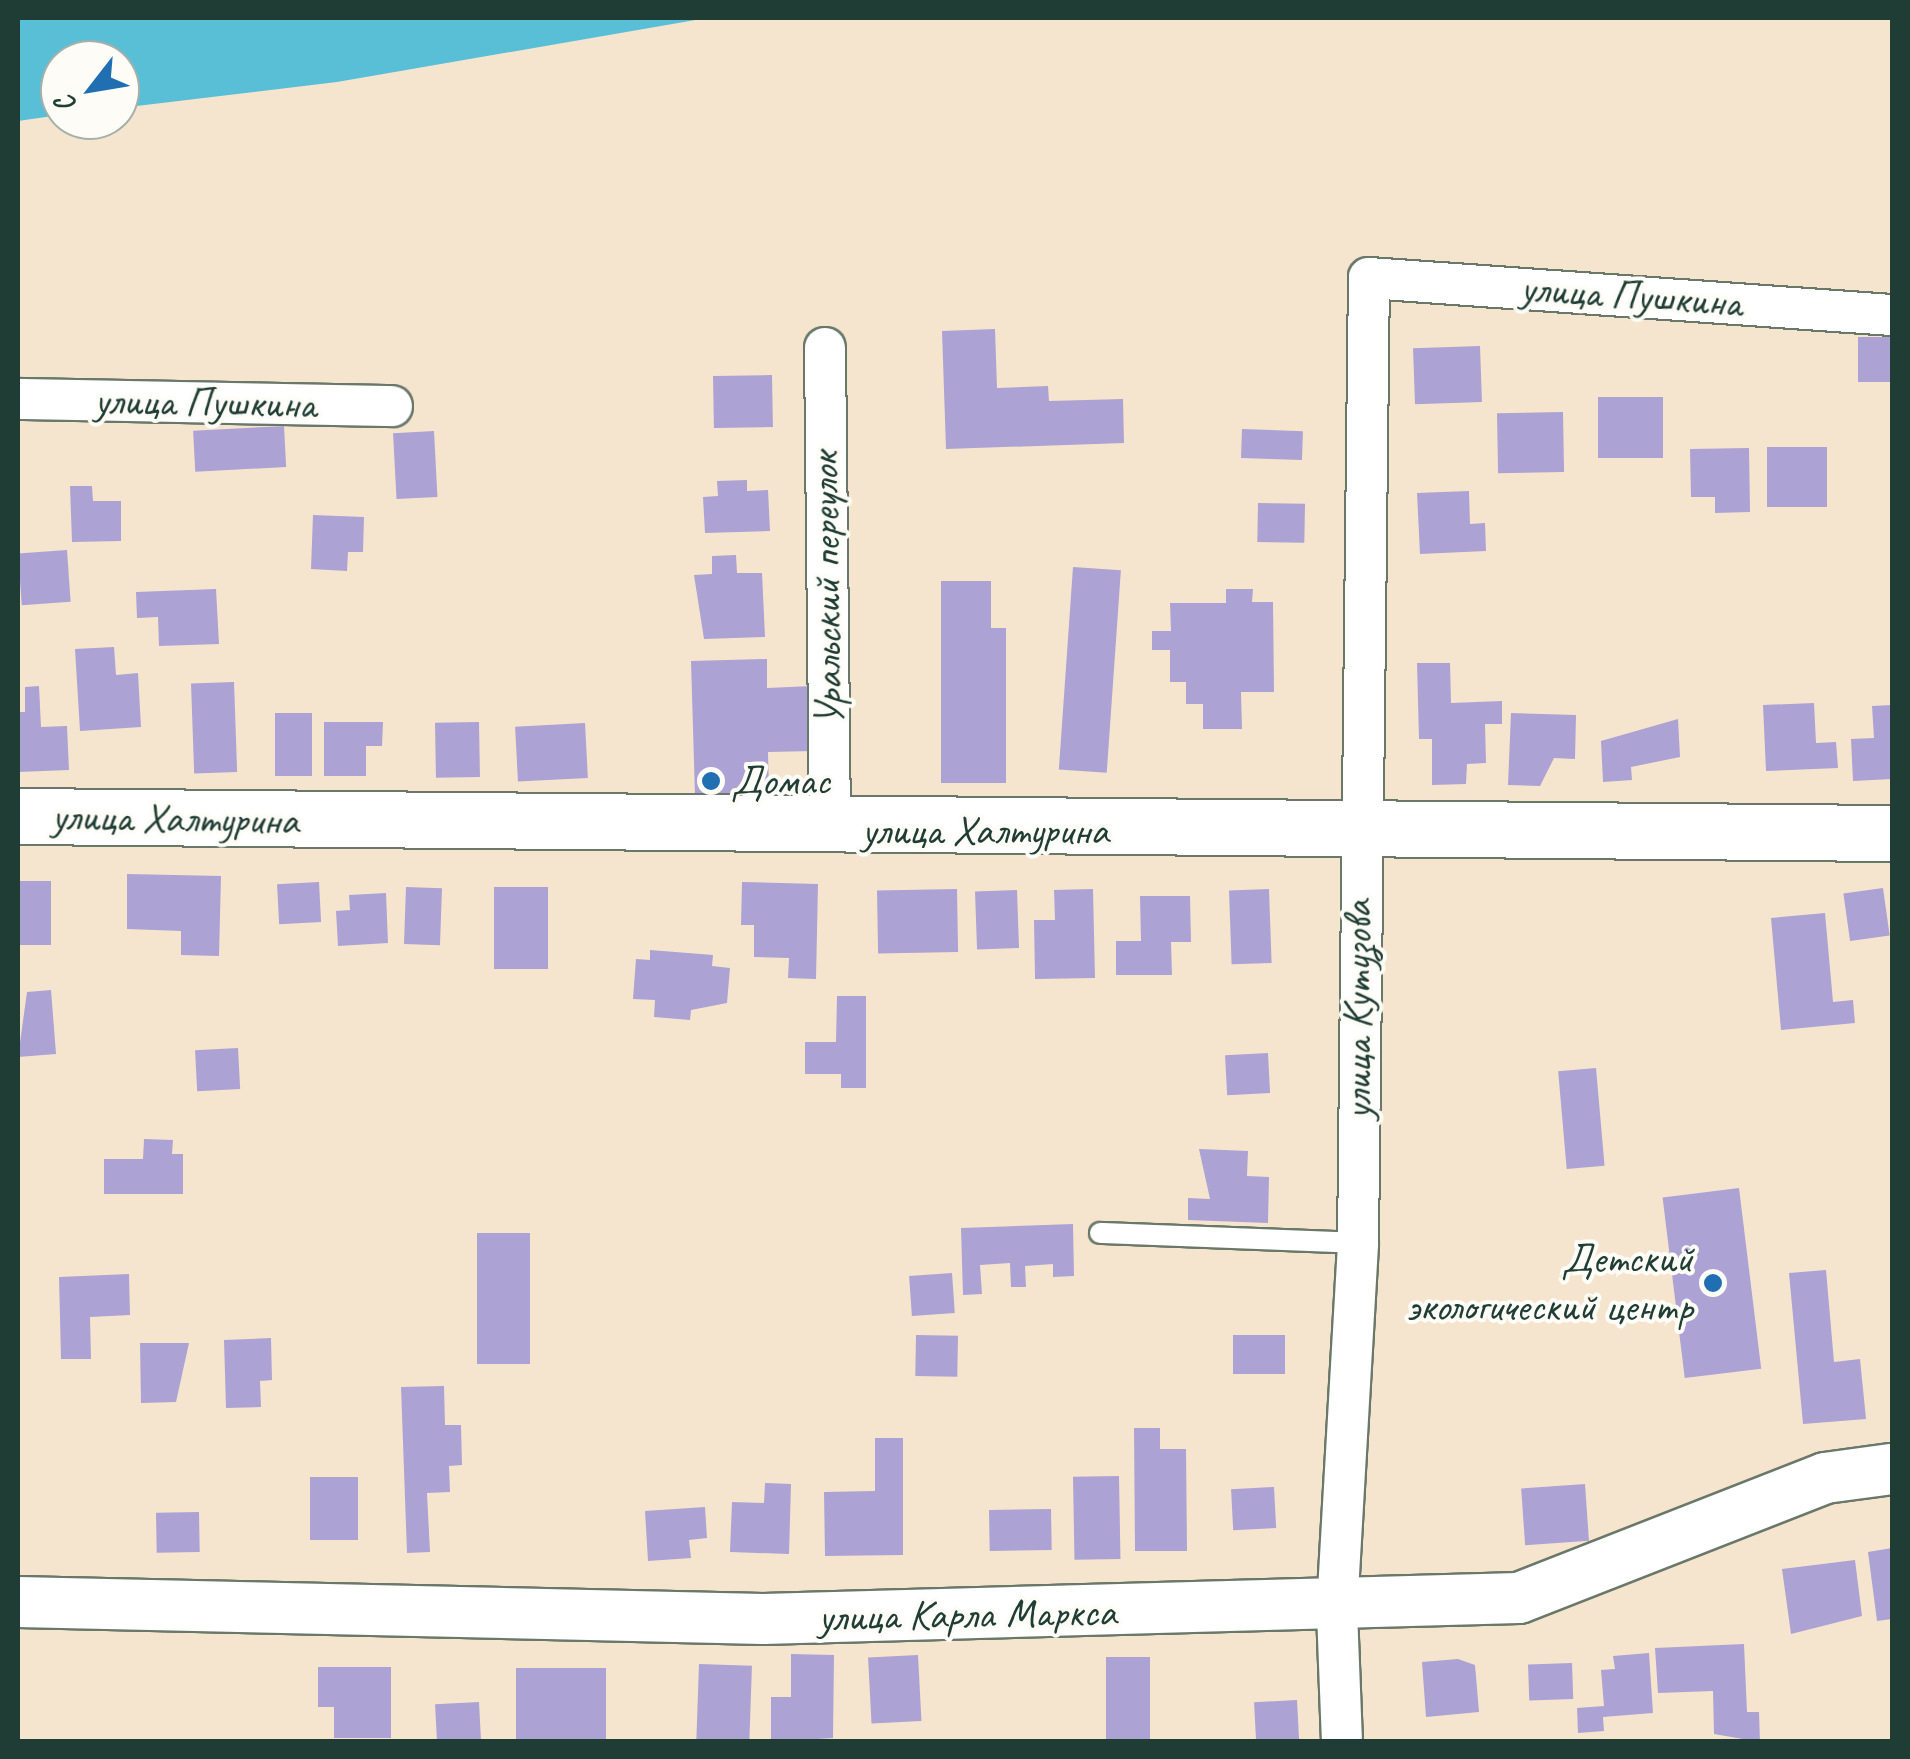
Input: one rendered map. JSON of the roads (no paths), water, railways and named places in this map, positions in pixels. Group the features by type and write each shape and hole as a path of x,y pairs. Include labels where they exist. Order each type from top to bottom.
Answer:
{"main road":[{"name":"улица Халтурина","path":"18,816 830,830 1892,833"}],"street":[{"name":"улица Пушкина","path":"1369,278 1892,315"},
{"name":"улица Кутузова","path":"1342,1742 1337,1609 1358,1243 1358,834 1369,278"},
{"name":"Уральский переулок","path":"825,348 830,830"},
{"name":"улица Пушкина","path":"18,400 392,406"},
{"name":"улица Карла Маркса","path":"18,1602 763,1618 1337,1609 1518,1598 1825,1478 1892,1469"}],"lane":[{"path":"1100,1233 1358,1243"}],"water":[{"path":"18,18 707,18 337,82 140,106 140,40 40,40 40,118 18,121"}],"place":[{"name":"Домас","path":"711,781"},
{"name":"Детский экологический центр","path":"1713,1283"}]}
